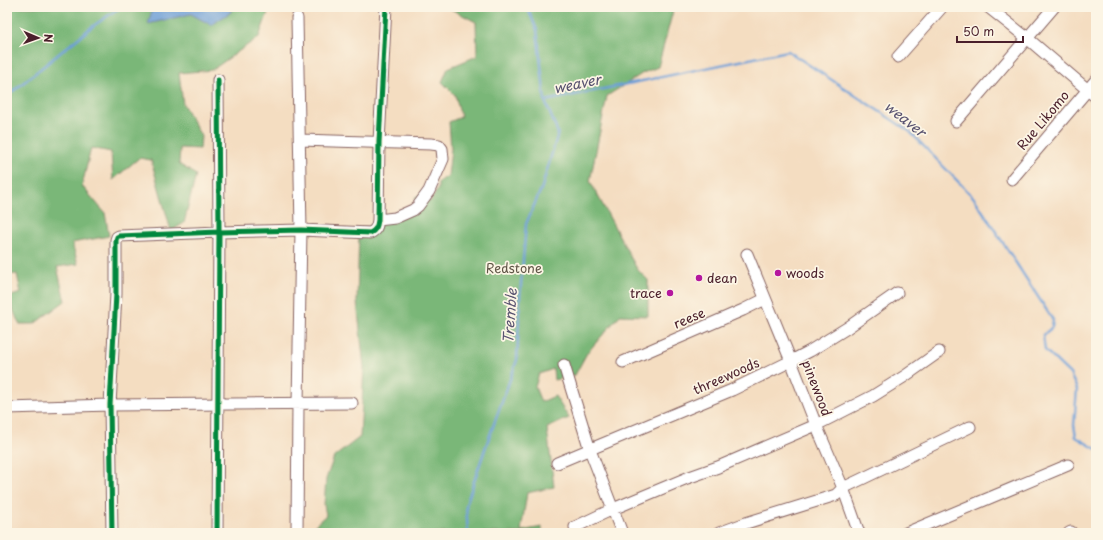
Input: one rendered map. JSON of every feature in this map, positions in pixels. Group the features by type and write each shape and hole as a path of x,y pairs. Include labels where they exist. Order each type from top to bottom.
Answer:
{"street":[{"path":"112,533 110,404 116,294 117,237 301,230 370,233 376,230 378,220 379,142 386,7"},
{"path":"898,57 942,7"},
{"path":"988,7 1027,38 1092,94"},
{"path":"956,121 1054,7"},
{"path":"297,18 301,230 297,533"},
{"path":"217,533 219,232 218,80"},
{"name":"Rue Likomo","path":"1012,179 1092,94 1096,80"},
{"path":"300,140 431,144 438,145 442,149 443,159 429,191 418,206 413,210 395,218 378,220"},
{"name":"pinewood","path":"747,254 843,488 859,533"},
{"name":"threewoods","path":"557,463 732,390 791,361 847,328 897,293"},
{"name":"reese","path":"623,362 766,299"},
{"path":"575,527 613,509 687,478 718,467 816,425 879,392 902,378 938,352"},
{"path":"564,364 590,450 622,533"},
{"path":"7,408 110,404 218,405 352,403"},
{"path":"719,533 746,523 831,498 843,488 970,428"},
{"path":"906,533 1068,465"}],"green space":[{"path":"7,7 270,7 259,37 212,70 179,73 183,104 201,136 200,149 180,148 179,164 196,175 184,223 171,231 151,160 139,158 113,180 111,152 91,148 82,186 105,213 109,236 72,243 78,264 57,267 65,301 34,324 19,324 8,297 21,293 17,274 7,275"},
{"name":"Redstone","path":"449,7 674,7 658,67 643,73 607,96 590,181 637,269 648,280 648,316 620,315 587,353 575,375 554,380 553,369 539,374 535,387 541,402 555,396 569,418 547,428 554,487 527,493 521,531 542,527 542,533 315,533 312,528 326,515 324,505 326,479 334,457 360,437 364,368 357,302 359,230 418,209 415,197 425,193 430,202 438,189 438,182 448,176 451,149 449,122 461,117 455,95 442,82 448,68 477,56 476,22"}],"water":[{"path":"153,7 231,7 231,12 211,25 191,14 148,24"}],"waterway":[{"path":"7,96 93,26 121,7"},
{"name":"Tremble","path":"468,533 466,505 517,360 520,296 526,224 542,187 558,133 545,101 537,30 527,7"},
{"name":"weaver","path":"545,101 788,51 909,131 974,198 1053,320 1052,327 1043,336 1045,350 1070,374 1077,389 1074,425 1076,437 1096,449"}],"cycle path":[{"path":"112,533 110,405 116,294 117,237 301,230 370,233 374,231 378,220 379,142 386,7"},
{"path":"217,533 219,232 218,80"}],"place":[{"name":"woods","path":"778,273"},
{"name":"dean","path":"699,278"},
{"name":"trace","path":"670,293"}]}
